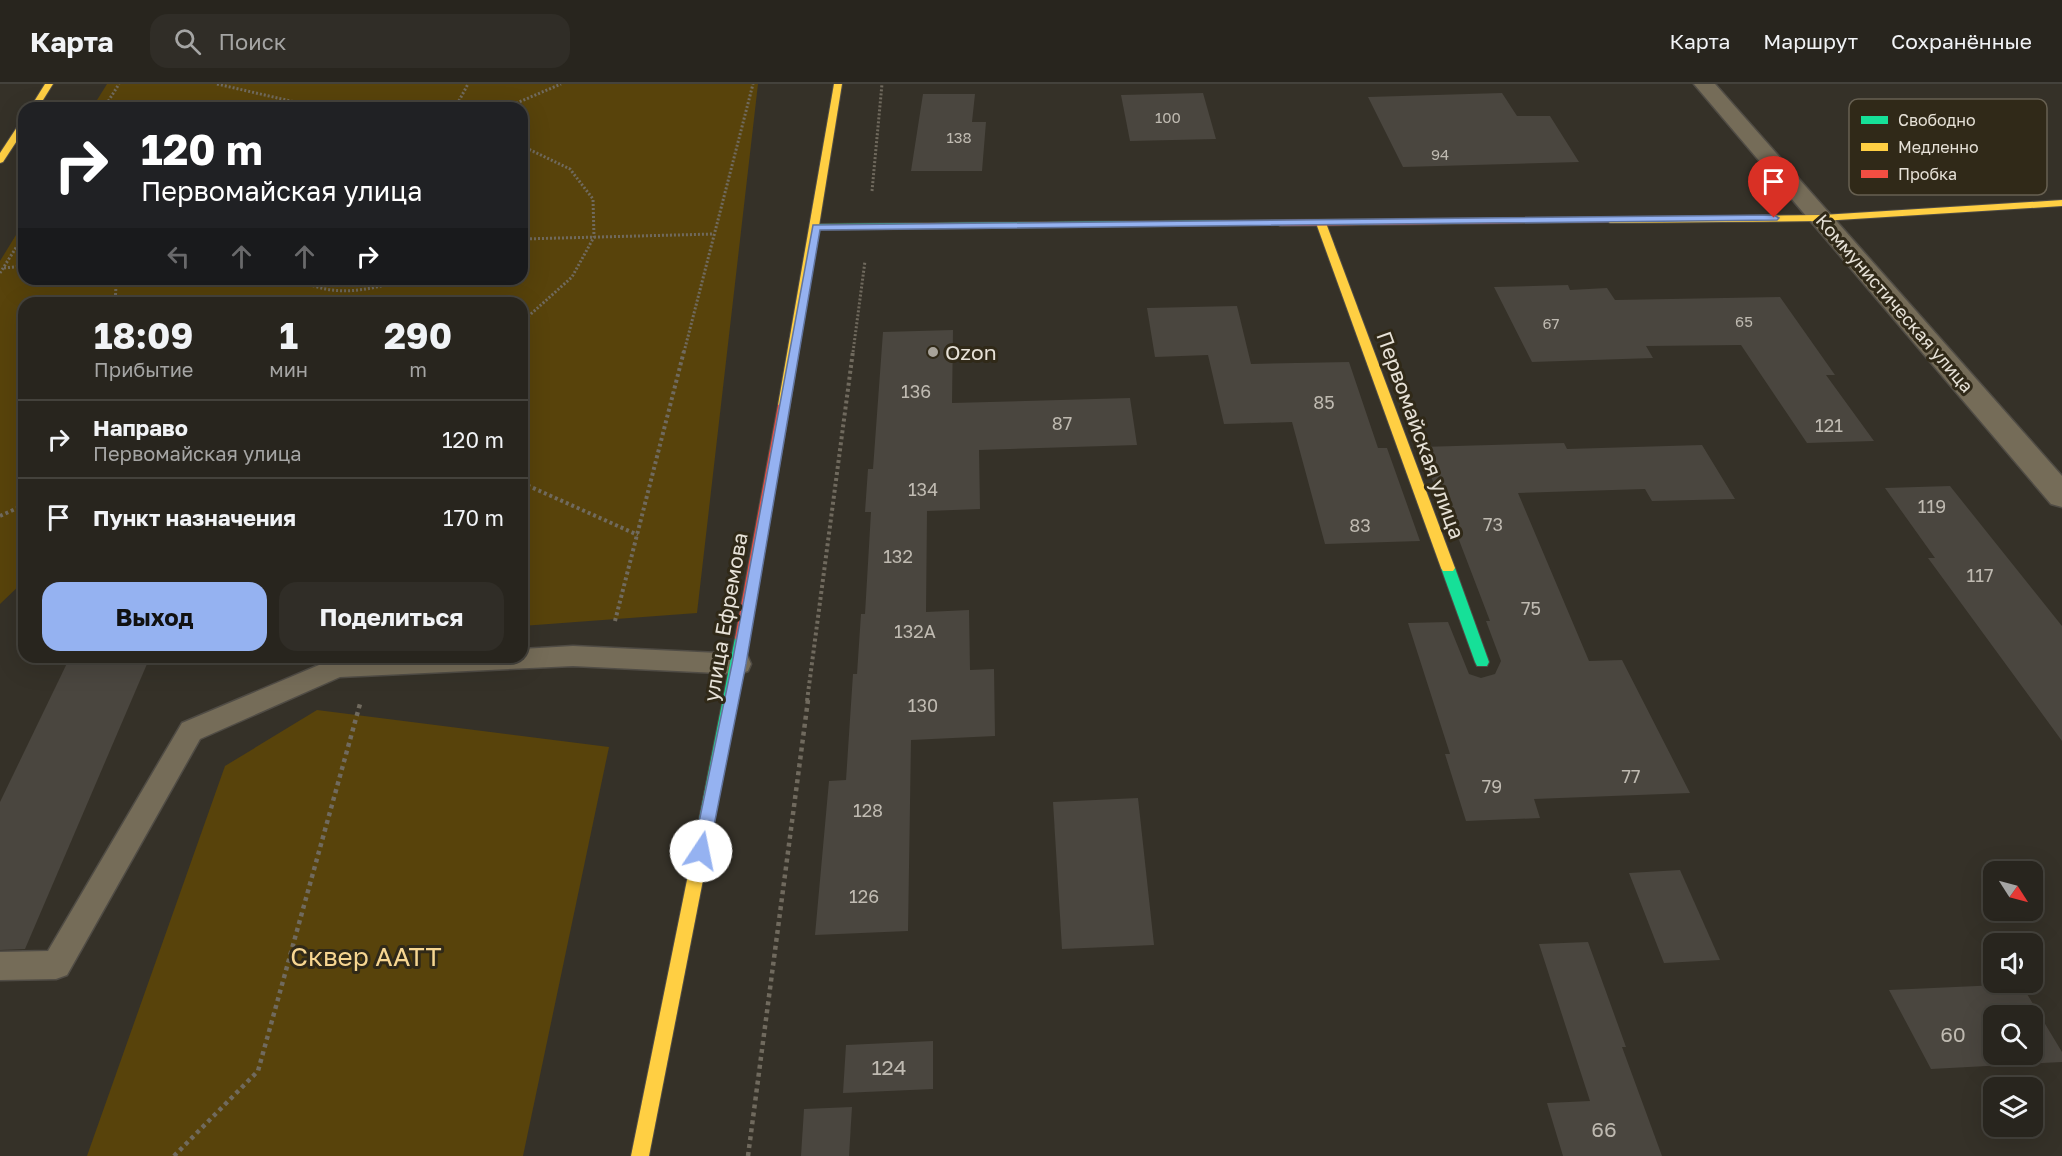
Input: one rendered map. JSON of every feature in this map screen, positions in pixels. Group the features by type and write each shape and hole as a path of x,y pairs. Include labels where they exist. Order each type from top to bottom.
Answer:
{"street":[{"path":"38,102 49,84"},
{"name":"улица Ефремова","path":"640,1156 739,664 816,227 838,84"},
{"name":"Коммунистическая улица","path":"1704,84 2062,496"},
{"path":"0,159 18,132"},
{"path":"816,227 1822,218 2062,203"},
{"name":"Первомайская улица","path":"1321,223 1482,662"}],"lane":[{"path":"528,659 573,657 739,664"},
{"path":"0,966 56,965 191,731 338,667 422,663"}],"path":[{"path":"108,102 119,84"},
{"path":"217,84 295,102"},
{"path":"458,102 468,84"},
{"path":"519,102 561,84"},
{"path":"606,658 753,84"},
{"path":"748,1156 869,227 882,84"},
{"path":"528,149 570,169 593,199 594,237 572,277 528,317"},
{"path":"528,239 714,234"},
{"path":"0,273 18,245"},
{"path":"4,268 18,267"},
{"path":"307,285 328,291 353,292 381,285"},
{"path":"528,486 638,535"},
{"path":"0,516 18,508"},
{"path":"174,1156 258,1071 371,665"}],"green space":[{"path":"107,84 758,84 697,613 528,626 528,297 18,297 18,587 0,604 0,261 18,232 18,285 528,285 528,102 96,102"},
{"name":"Сквер ААТТ","path":"317,710 609,747 523,1156 87,1156 225,766"}],"building":[{"path":"1203,93 1216,139 1130,141 1121,95"},
{"path":"1502,93 1517,116 1550,116 1579,162 1403,167 1368,97"},
{"path":"923,94 975,94 972,122 986,122 982,171 911,171"},
{"path":"1568,285 1570,290 1607,288 1615,300 1780,297 1835,375 1826,375 1874,441 1807,443 1741,345 1646,346 1653,358 1532,362 1494,287"},
{"path":"1237,306 1251,364 1349,362 1378,448 1387,448 1420,541 1325,544 1292,422 1224,424 1208,355 1155,357 1147,308"},
{"path":"953,330 952,403 1130,398 1137,445 979,450 980,509 927,511 926,612 969,610 970,670 994,669 995,736 911,740 908,931 815,935 829,781 846,780 853,674 857,674 861,614 865,614 871,512 865,512 868,469 873,469 883,332"},
{"path":"1564,443 1567,449 1702,445 1735,499 1652,501 1645,489 1518,493 1589,661 1622,660 1690,793 1534,799 1540,818 1466,821 1445,754 1450,754 1408,623 1448,622 1469,674 1481,678 1495,674 1501,661 1486,621 1490,621 1459,540 1455,540 1420,447"},
{"path":"1950,486 2062,626 2062,741 1928,558 1935,558 1885,488"},
{"path":"67,663 147,663 25,949 0,950 0,802"},
{"path":"1138,798 1154,945 1062,949 1053,802"},
{"path":"1680,870 1720,960 1664,963 1629,873"},
{"path":"1588,942 1626,1047 1622,1047 1662,1156 1563,1156 1547,1103 1590,1101 1539,944"},
{"path":"1983,986 1983,993 2026,993 2034,1005 1983,1005 1983,1065 2006,1065 1931,1069 1889,990"},
{"path":"2043,1020 2062,1052 2062,1062 2043,1063"},
{"path":"933,1041 933,1089 843,1093 846,1045"},
{"path":"852,1107 849,1156 801,1156 804,1109"}],"traffic: fast":[{"path":"816,227 1280,223"},
{"path":"1448,568 1482,662"},
{"path":"695,880 742,638"}],"traffic: slow":[{"path":"38,102 49,84"},
{"path":"784,405 838,84"},
{"path":"0,160 18,132"},
{"path":"1610,220 1822,218 2062,203"},
{"path":"1321,223 1448,568"},
{"path":"640,1156 695,880"}],"traffic: jam":[{"path":"1280,223 1610,220"},
{"path":"742,638 784,405"}],"place":[{"name":"Ozon","path":"933,352"}],"route":[{"path":"701,851 739,664 816,227 1774,218"}]}
